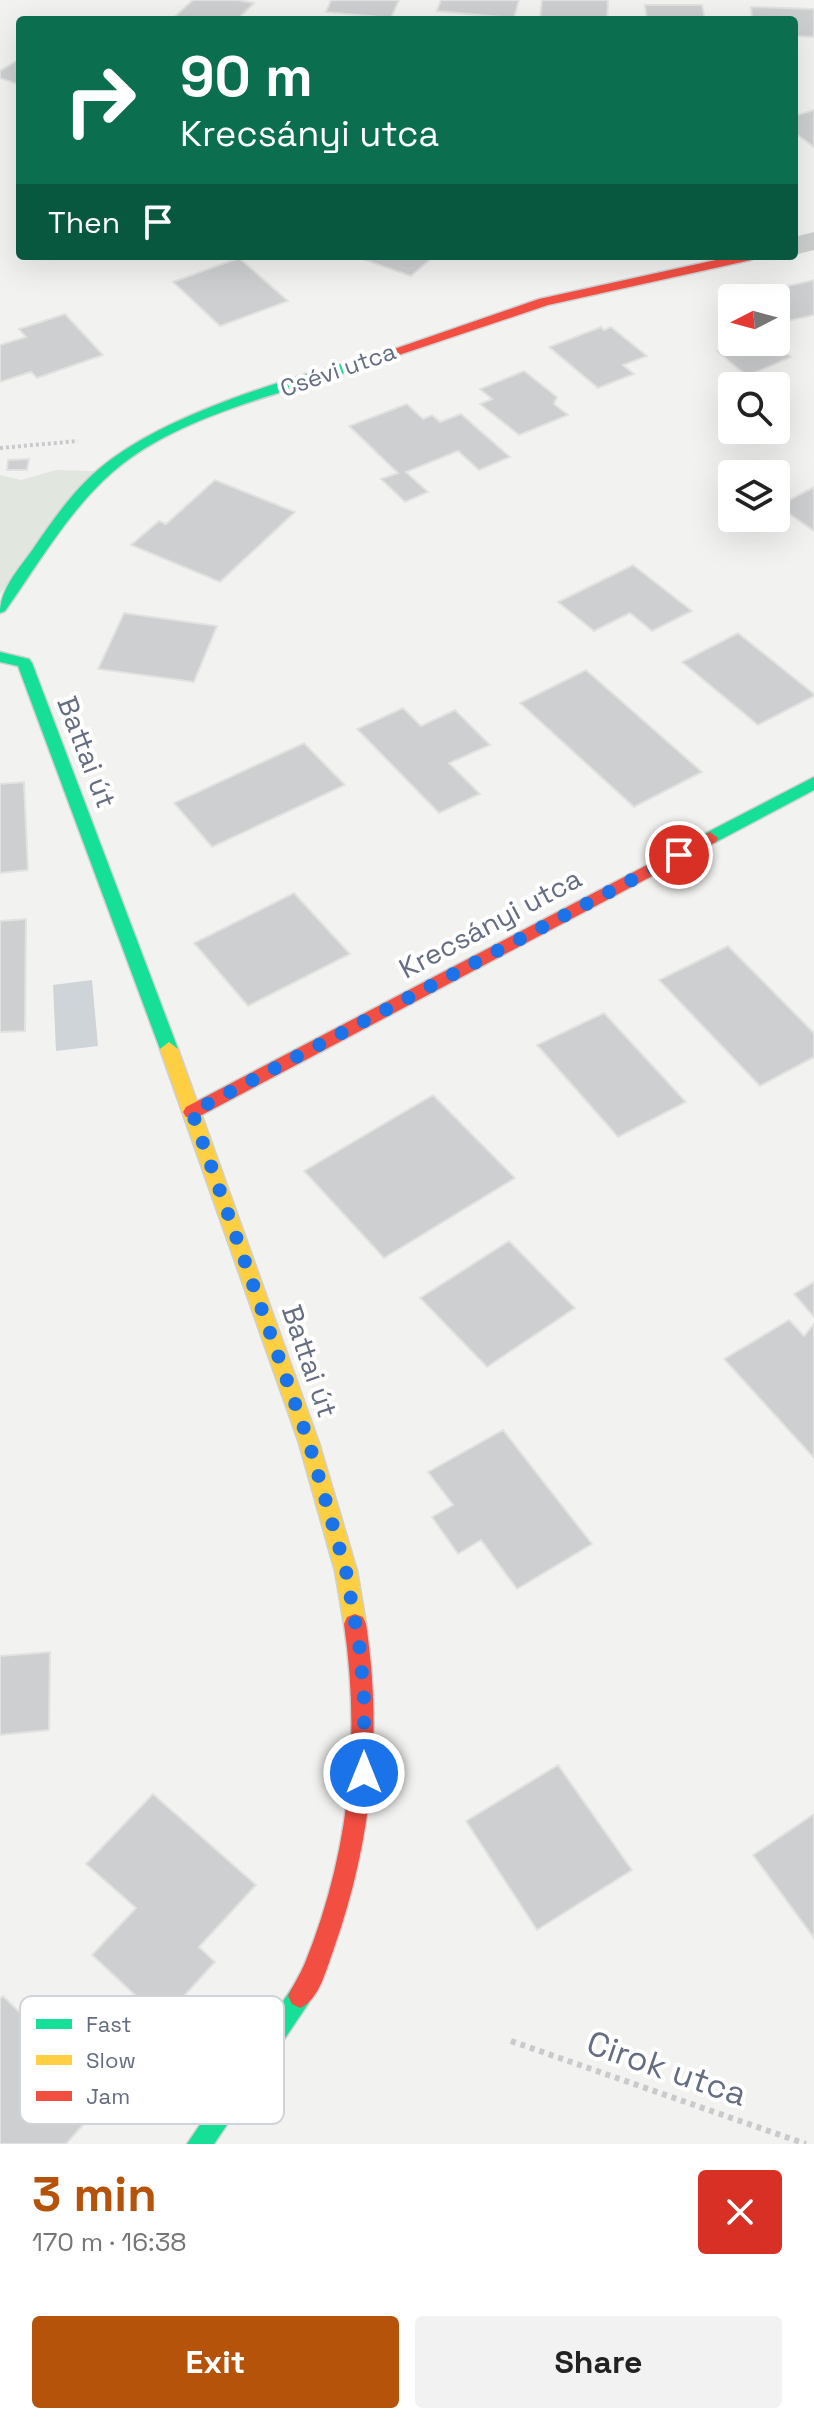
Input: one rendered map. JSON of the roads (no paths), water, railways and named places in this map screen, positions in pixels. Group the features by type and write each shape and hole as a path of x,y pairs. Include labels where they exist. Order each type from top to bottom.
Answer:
{"street":[{"name":"Csévi utca","path":"0,608 96,482 118,460 193,420 544,302 733,260"},
{"name":"Battai út","path":"0,657 24,663 192,1112 309,1443 338,1543 360,1650 364,1773 354,1839 339,1901 310,1982 284,2020"},
{"name":"Krecsányi utca","path":"192,1112 814,783"},
{"name":"Battai út","path":"199,2144 213,2124"}]}
